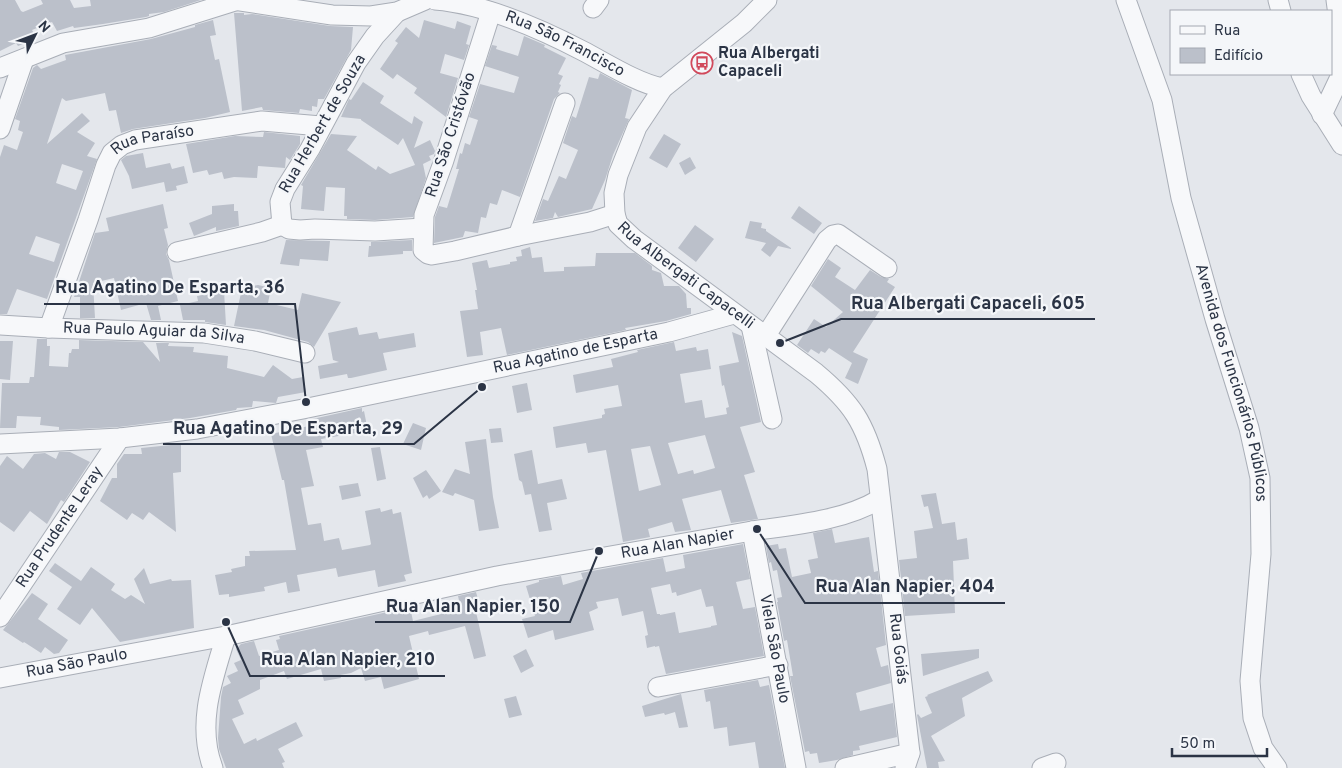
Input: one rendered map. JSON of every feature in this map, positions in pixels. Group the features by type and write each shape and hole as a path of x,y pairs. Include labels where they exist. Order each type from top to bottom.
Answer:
{"street":[{"path":"0,68 62,43 149,28 235,0 332,15 371,16 397,12 425,0"},
{"name":"Rua São Francisco","path":"435,0 453,1 492,12 533,27 625,73 656,87 664,88"},
{"name":"Rua Albergati Capacelli","path":"767,0 744,23 664,88 637,127 618,175 614,193 615,214 618,224 628,235 816,373 842,396 855,412 871,447 877,469 880,499"},
{"name":"Avenida dos Funcionários Públicos","path":"1126,0 1162,100 1181,198 1215,319 1249,428 1260,478 1261,554 1251,690 1253,718 1263,748 1277,768"},
{"path":"1322,114 1340,76 1340,30 1336,0"},
{"name":"Rua Herbert de Souza","path":"282,225 281,197 310,149 356,63 375,36 397,12"},
{"name":"Rua São Cristóvão","path":"492,12 424,215 423,250 432,255 518,236"},
{"path":"0,129 24,59"},
{"path":"1300,75 1311,96 1342,145"},
{"path":"1322,114 1342,101"},
{"path":"518,236 565,103"},
{"name":"Rua Paraíso","path":"49,328 106,165 112,153 122,145 135,140 262,121 321,126"},
{"path":"518,236 590,222 615,214"},
{"path":"177,252 262,232 282,225 289,229 300,230 375,231 423,228"},
{"path":"772,419 758,332 827,240 833,235 838,234 887,268"},
{"name":"Rua Agatino de Esparta","path":"0,444 120,438 197,429 303,409 669,332 734,314"},
{"name":"Rua Paulo Aguiar da Silva","path":"0,325 204,333 255,341 305,353"},
{"name":"Rua Prudente Leray","path":"0,617 120,438"},
{"name":"Rua Alan Napier","path":"151,650 226,636 497,576 788,526 854,512 880,499"},
{"name":"Rua Goiás","path":"880,499 907,760"},
{"name":"Viela São Paulo","path":"752,531 796,768"},
{"path":"212,768 207,753 204,732 206,713 215,672 226,636"},
{"name":"Rua São Paulo","path":"0,678 151,650"},
{"path":"658,686 778,665"},
{"path":"845,768 907,760"}],"building":[{"path":"0,0 15,0 23,12 43,4 41,0 70,0 74,8 91,6 90,0 201,0 164,12 149,14 146,17 74,28 73,26 57,31 52,22 32,30 37,39 18,46 16,43 0,51"},
{"path":"234,13 330,26 353,27 351,50 324,99 318,99 317,107 312,106 312,111 300,109 299,113 263,110 262,107 242,111"},
{"path":"213,20 216,35 210,36 215,60 219,59 230,112 205,118 133,129 121,133 116,110 109,111 105,93 66,101 62,98 47,144 82,113 90,121 77,132 95,143 87,156 97,159 47,299 17,289 7,314 0,314 0,157 4,145 17,150 23,132 18,130 20,121 15,119 33,68 37,65 41,69 66,60 65,55 151,39 195,27 195,25","holes":["62,164 83,171 76,190 56,183","36,236 60,244 54,262 29,254"]},
{"path":"424,20 455,29 457,21 471,26 466,44 469,45 464,60 445,54 440,73 458,78 446,117 414,93 417,88 397,74 393,79 380,69 398,43 395,41 406,27 419,38"},
{"path":"524,36 545,45 544,47 566,58 558,74 563,76 559,84 561,85 558,92 560,93 554,99 520,197 502,190 497,205 490,203 486,218 481,217 478,233 465,231 463,237 434,243 435,217 439,206 447,208 459,169 456,169 460,153 462,154 465,143 470,145 478,120 469,117 480,84 514,93 519,77 485,66 492,45 497,46 496,49 518,56"},
{"path":"600,73 632,90 625,118 629,119 613,155 605,180 592,209 558,217 555,212 553,218 535,221 543,199 548,201 559,176 566,179 578,150 563,143 572,116 576,118 589,77 598,79"},
{"path":"363,82 384,96 380,103 412,124 414,116 423,122 414,148 430,140 435,151 434,154 429,156 431,160 423,164 426,178 413,217 375,220 347,219 347,216 344,216 345,188 326,187 324,211 301,209 303,186 301,185 331,134 357,136 347,150 376,170 378,166 390,174 415,165 403,138 398,145 361,119 341,117 349,99 351,100"},
{"path":"264,132 300,136 300,144 290,160 286,157 285,168 258,166 257,178 234,177 224,179 222,172 209,175 207,170 193,173 186,144 235,136 263,137"},
{"path":"664,134 681,144 667,168 649,158"},
{"path":"143,153 146,168 170,163 172,169 184,166 188,183 176,186 177,190 166,192 164,182 132,189 129,176 121,160 126,156"},
{"path":"690,157 696,168 685,175 679,163"},
{"path":"163,204 168,228 164,229 168,245 166,254 178,301 158,306 161,320 151,320 146,303 121,310 114,278 93,283 95,318 80,318 80,297 74,297 95,233 109,231 106,218"},
{"path":"234,204 234,211 238,211 239,226 216,231 216,227 194,236 189,223 212,214 212,206"},
{"path":"799,206 822,223 814,234 791,218"},
{"path":"750,221 762,223 761,228 766,229 766,231 791,249 778,246 770,257 761,250 766,243 745,238"},
{"path":"695,225 714,239 696,262 678,248"},
{"path":"286,240 330,241 328,261 300,259 299,266 280,264"},
{"path":"412,240 412,251 403,251 403,254 368,257 371,242"},
{"path":"530,247 532,258 542,257 544,272 564,271 564,267 595,266 596,253 635,253 652,266 652,270 661,273 664,286 679,286 686,294 687,308 691,308 691,314 507,355 501,328 480,332 483,355 467,357 460,311 478,309 472,263 487,260 489,268 510,264 510,262 517,261 516,257 522,256 521,250"},
{"path":"828,259 841,268 835,277 855,290 870,270 881,277 889,279 887,282 895,287 853,352 868,359 858,384 845,378 852,363 829,348 825,353 821,351 819,354 811,349 808,353 797,345 814,319 826,327 843,312 811,286"},
{"path":"258,285 271,288 268,303 298,310 302,293 341,302 314,347 308,342 264,330 234,326 242,288"},
{"path":"224,291 226,325 205,322 205,320 183,320 180,305 198,301 197,296"},
{"path":"357,327 359,335 377,332 379,339 414,333 416,347 383,353 387,370 351,378 348,378 347,374 320,379 318,366 339,362 333,360 328,333"},
{"path":"732,332 742,336 761,422 740,427 755,472 744,475 758,519 731,523 721,490 682,499 691,530 675,532 672,522 648,529 650,537 623,542 606,450 588,453 586,443 556,448 553,427 602,418 602,415 605,414 604,409 622,406 618,385 576,393 573,375 613,367 611,359 638,352 637,350 674,342 676,351 696,347 697,351 708,349 711,369 680,374 685,403 702,400 705,418 727,414 726,408 729,407 724,385 722,386 719,366 739,362","holes":["705,435 715,468 694,474 693,470 678,474 668,443","650,446 661,485 639,491 631,449"]},
{"path":"37,339 47,339 47,346 50,346 49,366 68,367 69,353 71,353 72,349 79,349 79,340 143,342 160,362 156,343 169,343 168,346 194,347 193,352 228,356 227,368 264,377 273,365 292,379 303,377 306,392 278,397 276,403 253,401 252,407 237,408 236,410 190,418 119,427 59,430 59,427 40,425 41,417 17,416 16,428 0,428 2,383 29,383 30,377 34,377"},
{"path":"0,341 13,341 10,380 0,379"},
{"path":"527,383 532,410 517,413 512,386"},
{"path":"362,408 368,431 321,439 323,447 306,450 314,486 301,488 308,525 321,523 324,541 339,538 342,550 371,544 365,511 380,508 381,512 392,509 393,514 401,512 412,573 404,575 406,581 378,587 375,570 338,577 336,568 297,575 300,591 288,593 286,582 264,587 265,591 229,597 229,594 219,595 215,575 232,572 231,569 245,566 245,556 250,556 249,551 296,550 284,480 282,480 271,434 309,426 308,420"},
{"path":"413,423 426,428 421,450 403,444"},
{"path":"501,428 503,442 491,443 489,429"},
{"path":"486,439 499,528 479,531 474,500 455,493 453,496 442,492 455,469 470,474 465,442"},
{"path":"181,444 181,472 173,473 176,532 149,512 143,520 132,513 127,520 100,501 112,478 117,478 117,464 124,454 142,454 141,448"},
{"path":"380,447 386,479 377,481 371,448"},
{"path":"532,450 538,484 562,479 567,499 547,503 552,530 539,532 531,494 525,495 522,482 519,480 514,454"},
{"path":"59,452 70,452 90,462 64,502 61,500 47,524 30,511 14,532 0,522 0,466 7,456 23,469 34,454 45,453 56,459"},
{"path":"426,470 441,491 429,499 427,495 423,498 413,478"},
{"path":"358,483 361,496 342,500 339,486"},
{"path":"936,493 942,524 955,522 957,540 967,538 969,559 953,561 955,613 905,616 899,560 917,558 914,531 933,528 928,506 924,507 921,495"},
{"path":"832,529 835,543 869,537 874,572 878,571 886,645 876,648 881,667 888,665 891,683 856,693 860,711 893,703 897,737 859,746 860,750 853,751 853,755 819,763 817,753 810,754 809,751 805,752 790,676 793,676 787,640 784,641 777,602 777,598 782,597 777,570 773,571 771,562 769,563 766,546 778,544 779,549 786,548 792,577 811,573 808,560 818,558 813,533"},
{"path":"743,544 750,579 736,582 743,609 755,607 764,656 666,674 659,646 647,648 645,636 648,635 643,611 622,616 618,598 596,602 598,608 589,612 594,630 555,640 553,630 528,638 522,619 535,616 526,586 539,582 539,580 561,576 563,585 583,579 581,573 663,558 666,572 685,568 683,555","holes":["670,584 672,593 676,592 677,596 701,589 706,607 713,606 717,625 679,633 675,612 657,614 651,588"]},
{"path":"55,563 81,581 91,567 115,584 111,590 125,599 131,595 145,604 134,579 144,568 150,584 171,579 172,581 191,580 194,628 120,642 92,608 80,625 57,609 72,587 49,571"},
{"path":"476,592 481,610 476,612 486,656 474,659 465,626 429,635 428,631 409,636 419,679 384,689 381,677 365,681 361,668 351,673 340,675 341,678 324,681 321,669 287,679 284,671 260,680 260,689 238,700 244,714 232,719 244,744 256,738 257,741 296,722 303,736 278,749 285,762 282,763 284,768 226,768 219,749 218,738 221,697 223,687 231,683 227,676 238,671 234,663 241,660 236,649 241,644 254,641 259,656 279,650 276,640 280,639 279,636 410,607 413,621 461,609 458,596"},
{"path":"32,593 48,604 38,619 68,640 59,653 54,654 45,647 41,653 3,630"},
{"path":"526,649 534,666 521,673 513,656"},
{"path":"979,649 979,658 923,676 921,654"},
{"path":"988,671 993,681 962,698 965,716 931,736 945,761 938,762 939,768 927,768 917,715 921,718 932,713 925,697"},
{"path":"758,680 760,687 769,685 785,768 759,768 755,742 729,746 727,727 714,729 710,701 706,702 704,690"},
{"path":"681,694 688,727 679,728 675,712 645,717 642,706"},
{"path":"516,696 522,715 509,718 504,699"}],"place":[{"name":"Rua Albergati Capaceli","path":"702,63"},
{"name":"Rua Albergati Capaceli, 605","path":"780,343"},
{"name":"Rua Agatino De Esparta, 29","path":"482,387"},
{"name":"Rua Agatino De Esparta, 36","path":"306,402"},
{"name":"Rua Alan Napier, 404","path":"757,529"},
{"name":"Rua Alan Napier, 150","path":"599,551"},
{"name":"Rua Alan Napier, 210","path":"226,622"}]}
